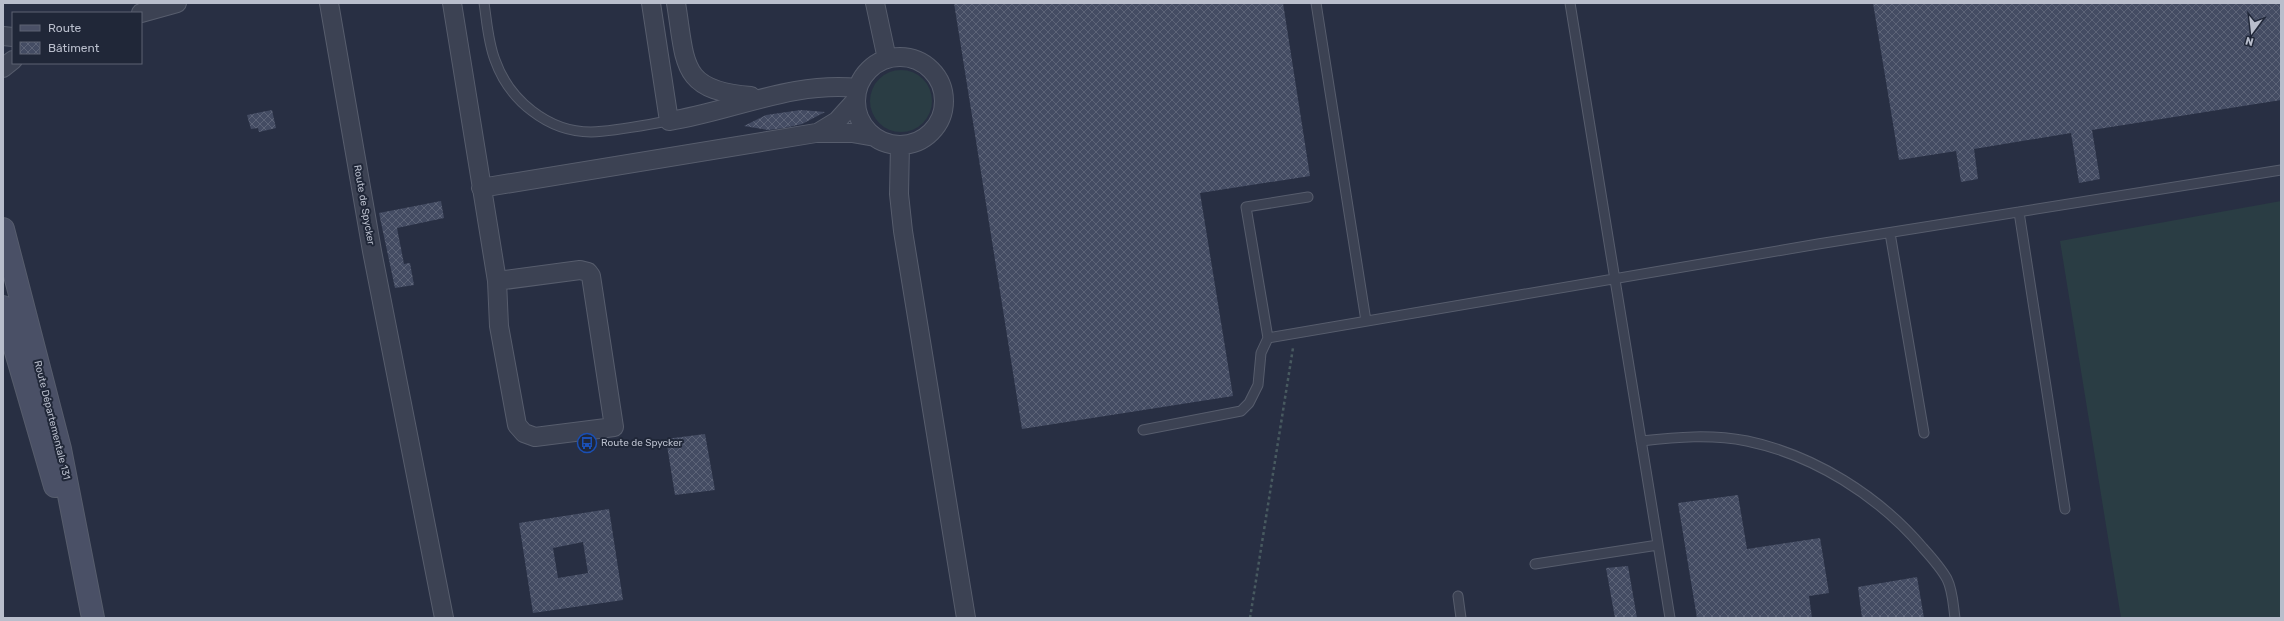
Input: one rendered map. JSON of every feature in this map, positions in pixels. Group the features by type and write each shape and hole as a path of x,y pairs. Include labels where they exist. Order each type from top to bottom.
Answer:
{"main road":[{"name":"Route Départementale 131","path":"3,229 62,457 93,616"},
{"name":"Route Départementale 131","path":"3,307 93,616"}],"street":[{"path":"142,13 177,3"},
{"name":"Route de Spycker","path":"329,3 372,251 444,618"},
{"path":"452,3 497,281 499,326 515,420 520,430 529,436 543,437 614,427 591,276 585,270 580,270 497,281"},
{"path":"651,3 669,121 698,115 761,97 826,86 857,94"},
{"path":"676,3 686,66 693,78 705,86 722,93 761,97"},
{"path":"875,3 887,59"},
{"path":"481,188 816,133 852,133 875,137 887,143 900,145 918,141 934,130 943,113 944,94 937,77 924,63 906,57 887,59 867,72 857,94 832,126 816,133"},
{"path":"3,68 12,61"},
{"path":"857,94 862,123 875,137"},
{"path":"900,145 899,188 903,231 966,618"}],"lane":[{"path":"484,3 492,52 507,84 522,102 543,118 566,128 589,132 669,121"},
{"path":"1316,3 1366,321"},
{"path":"1570,3 1670,618"},
{"path":"1268,338 1890,233 2281,170"},
{"path":"1143,430 1240,411 1249,403 1258,385 1261,353 1268,338 1246,207 1308,197"},
{"path":"2019,212 2065,509"},
{"path":"1890,233 1924,433"},
{"path":"1641,441 1706,436 1745,441 1788,453 1828,472 1880,505 1910,532 1945,576 1950,586 1955,618"},
{"path":"1535,564 1658,545"},
{"path":"1458,596 1461,618"}],"path":[{"path":"1250,618 1295,333"}],"shaded area":[{"path":"895,70 907,70 923,79 930,89 932,101 930,113 923,123 907,132 895,132 884,127 875,118 870,107 870,95 875,84 884,75"},
{"path":"2281,201 2281,618 2121,618 2060,241"}],"building":[{"path":"954,3 1283,3 1310,176 1200,193 1233,396 1022,429"},
{"path":"1873,3 2281,3 2281,100 2092,130 2100,179 2079,183 2071,133 1974,149 1978,179 1961,182 1956,151 1899,160"},
{"path":"272,110 276,128 259,132 258,128 251,129 247,115"},
{"path":"801,110 825,112 802,124 784,128 768,130 744,126 766,115"},
{"path":"441,201 444,218 397,228 404,264 410,263 414,285 395,288 379,213"},
{"path":"705,434 715,490 675,495 666,439"},
{"path":"1738,495 1747,549 1820,538 1829,593 1809,596 1812,618 1697,618 1678,503"},
{"path":"609,509 623,600 533,613 519,523","holes":["583,542 588,573 558,578 553,548"]},
{"path":"1628,566 1637,618 1615,618 1606,568"},
{"path":"1917,577 1924,618 1862,618 1858,587"}],"place":[{"name":"Route de Spycker","path":"587,443"}]}
